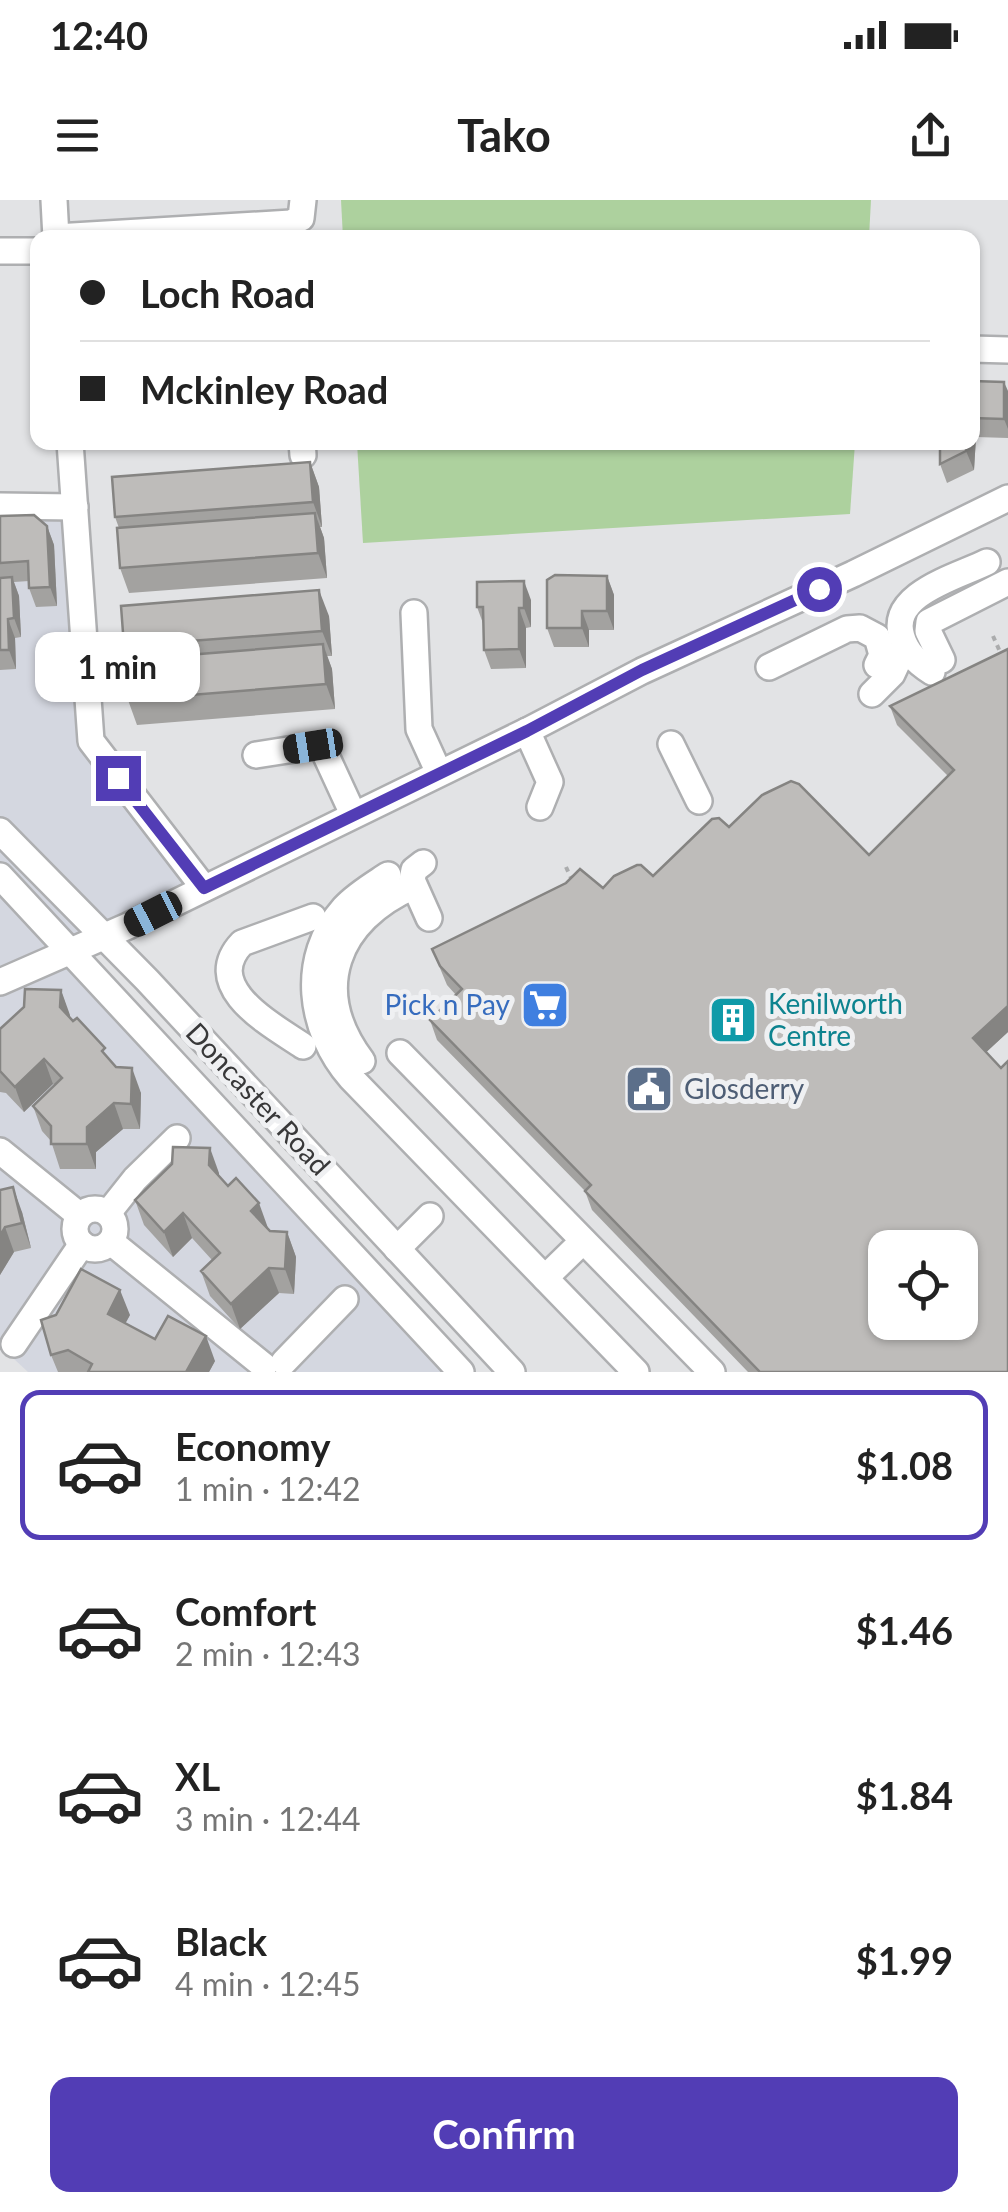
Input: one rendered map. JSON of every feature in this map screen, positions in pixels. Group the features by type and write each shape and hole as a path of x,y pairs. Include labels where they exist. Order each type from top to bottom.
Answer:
{"street":[{"path":"54,200 56,230"},
{"path":"174,230 291,223 302,218 302,200"},
{"path":"0,251 30,251"},
{"path":"980,349 1008,350"},
{"path":"71,450 91,741 204,888"},
{"path":"0,982 204,888 527,731 642,670 1008,498"},
{"path":"0,506 76,507"},
{"path":"987,562 910,602 899,622 905,646 922,666 937,666 928,631 930,622 1008,582"},
{"path":"414,613 419,729 439,773"},
{"path":"769,667 847,630 860,628 876,636 882,655 877,665"},
{"path":"872,694 892,674 905,646"},
{"path":"527,731 550,782 540,808"},
{"path":"672,744 699,801"},
{"path":"256,755 313,746 324,749 353,814"},
{"name":"Doncaster Road","path":"0,831 512,1372"},
{"path":"362,1061 344,1035 335,1008 339,957 358,923 418,874 429,918"},
{"path":"388,875 342,910 328,934 314,976 313,998 323,1037 340,1066 636,1372"},
{"name":"Doncaster Road","path":"0,876 461,1372"},
{"path":"303,1046 235,994 231,966 242,942 313,917"},
{"path":"400,1052 712,1372"},
{"path":"108,1213 134,1179 177,1138"},
{"path":"0,1151 79,1215"},
{"path":"96,1208 108,1213 115,1230 110,1242 100,1248 82,1244 74,1227 79,1215 96,1208"},
{"path":"397,1249 430,1216"},
{"path":"545,1278 583,1241"},
{"path":"110,1242 275,1368 345,1299"},
{"path":"14,1344 82,1244"}],"path":[{"path":"993,636 1008,669"},
{"path":"566,866 572,881"}],"shaded area":[{"path":"0,506 75,507 88,720 204,888 70,950 461,1372 28,1372 0,1346"}],"green space":[{"path":"341,200 871,200 869,230 343,230"},
{"path":"357,450 855,450 850,514 363,543"}],"building":[{"path":"980,381 1004,382 1004,419 980,418"},
{"path":"940,450 966,450 966,451 940,464"},
{"path":"310,462 313,502 115,517 112,477"},
{"path":"315,513 318,553 120,568 117,528"},
{"path":"34,515 47,526 50,587 29,588 28,561 0,563 0,516"},
{"path":"555,575 607,576 607,611 582,611 582,628 547,628 547,580"},
{"path":"12,577 14,618 8,619 9,650 0,650 0,578"},
{"path":"524,581 524,608 519,608 519,649 484,650 483,607 477,607 477,582"},
{"path":"319,590 322,631 124,646 121,606"},
{"path":"323,644 326,684 128,700 125,660"},
{"name":"Kenilworth Centre","path":"1008,649 1008,1006 973,1038 1001,1068 1008,1061 1008,1372 760,1372 585,1191 591,1185 430,1020 462,989 440,966 432,949 566,883 580,869 603,888 614,876 637,865 653,876 712,819 719,818 729,827 762,795 791,781 799,784 869,855 954,770 890,706"},
{"path":"25,989 61,990 60,1007 73,1021 77,1018 105,1048 102,1051 116,1067 132,1068 131,1104 114,1103 87,1127 87,1144 51,1144 51,1126 33,1106 62,1078 44,1059 15,1087 0,1071 0,1029 24,1007"},
{"path":"173,1147 210,1148 209,1165 228,1186 236,1178 259,1203 251,1211 270,1231 287,1232 285,1269 269,1268 231,1304 201,1271 220,1253 183,1213 164,1232 135,1200 172,1164"},
{"path":"13,1187 22,1223 5,1227 0,1236 0,1190"},
{"path":"81,1269 120,1290 108,1314 121,1321 155,1339 168,1316 206,1336 186,1372 88,1372 92,1364 68,1350 51,1355 41,1320 56,1315"}],"place":[{"name":"Pick n Pay","path":"545,1005"},
{"name":"Kenilworth Centre","path":"733,1020"},
{"name":"Glosderry","path":"649,1089"}],"route":[{"path":"118,778 204,888 527,731 642,670 819,589"}]}
